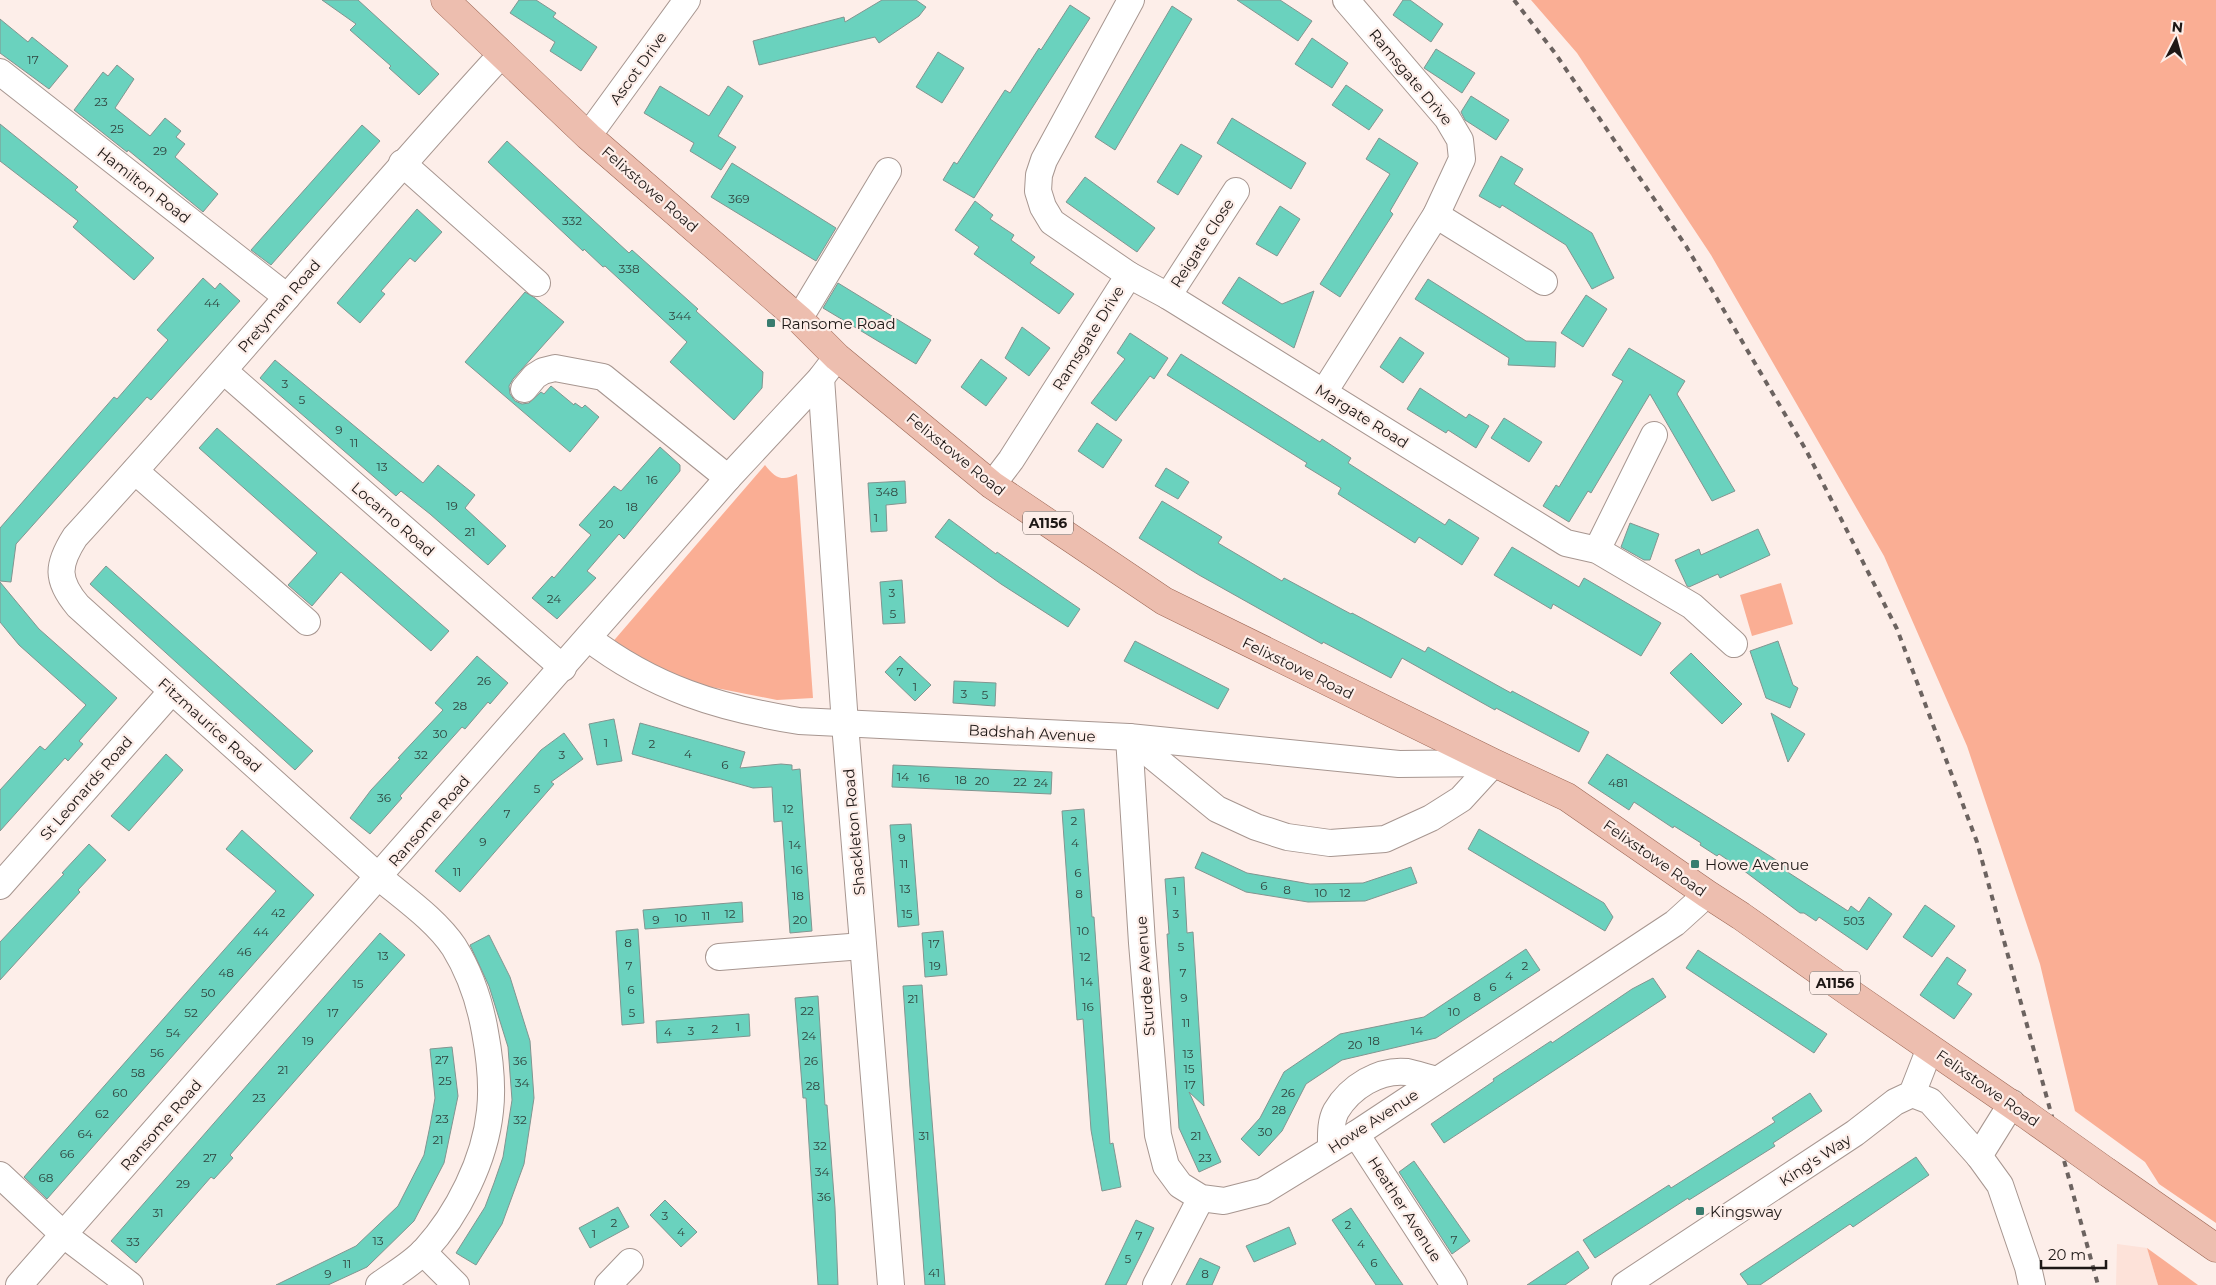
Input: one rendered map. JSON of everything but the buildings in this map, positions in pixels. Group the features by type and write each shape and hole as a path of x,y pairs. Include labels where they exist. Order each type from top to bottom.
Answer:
{"main road":[{"name":"Felixstowe Road","path":"445,0 588,136 799,319 837,357 992,485 1164,600 1494,764 1567,797 1742,916 2216,1248"}],"street":[{"name":"Ascot Drive","path":"588,136 687,0"},
{"name":"Ramsgate Drive","path":"992,485 1011,460 1128,275 1052,222 1043,207 1038,191 1039,175 1044,160 1131,0"},
{"name":"Ramsgate Drive","path":"1324,392 1436,215 1462,159 1460,140 1447,118 1346,0"},
{"name":"Pretyman Road","path":"62,561 75,537 224,371 402,163 501,55"},
{"name":"Hamilton Road","path":"0,72 288,297"},
{"path":"402,163 537,283"},
{"path":"799,319 888,171"},
{"name":"Reigate Close","path":"1168,296 1236,191"},
{"path":"1436,215 1544,282"},
{"name":"Margate Road","path":"1128,275 1168,296 1566,543 1597,550 1692,606 1734,644"},
{"name":"Ransome Road","path":"19,1285 728,478 821,378 837,357"},
{"path":"524,389 535,376 555,361 602,377 611,382 728,478"},
{"name":"Locarno Road","path":"224,371 563,668"},
{"name":"Shackleton Road","path":"821,378 863,946 891,1285"},
{"path":"1597,550 1654,435"},
{"path":"136,471 307,622"},
{"name":"Fitzmaurice Road","path":"62,561 61,580 66,592 72,599 379,877 422,913 453,946 469,975 481,1012 492,1070 490,1112 483,1146 468,1184 444,1227 423,1252 380,1285"},
{"name":"Badshah Avenue","path":"588,638 614,658 670,688 715,704 748,713 799,721 1129,737 1399,764 1494,764"},
{"name":"St Leonards Road","path":"0,886 172,691"},
{"path":"1129,737 1217,808 1256,827 1287,837 1330,843 1385,838 1432,818 1461,799 1494,764"},
{"name":"Sturdee Avenue","path":"1129,737 1142,943 1158,1135 1166,1166 1180,1185 1201,1198"},
{"name":"Howe Avenue","path":"1201,1198 1224,1201 1263,1191 1356,1134 1675,923 1707,894"},
{"path":"719,958 863,946"},
{"path":"1930,1048 1912,1094 1930,1101 1979,1156 2000,1185 2028,1267 2032,1285"},
{"path":"1332,1149 1332,1122 1336,1111 1350,1092 1378,1075 1406,1072 1437,1080"},
{"name":"King's Way","path":"1625,1285 1856,1133 1895,1102 1912,1094"},
{"path":"1979,1156 2018,1108"},
{"name":"Heather Avenue","path":"1356,1134 1454,1285"},
{"path":"0,1176 64,1235 130,1285"},
{"path":"1156,1285 1201,1198"},
{"path":"423,1252 456,1285"},
{"path":"608,1285 630,1262"}],"shaded area":[{"path":"1531,0 2216,0 2216,1223 2159,1184 2145,1162 2075,1111 2040,964 1967,746 1884,556 1711,255 1577,53"},
{"path":"765,465 772,473 779,477 787,478 797,474 813,698 777,700 706,686 659,669 610,645"},
{"path":"1781,583 1793,624 1752,636 1740,595"},
{"path":"2117,1244 2147,1248 2158,1285 2116,1285"},
{"path":"2147,1248 2198,1285 2158,1285"}],"railway":[{"path":"1514,0 1555,53 1686,246 1806,450 1897,629 1977,842 2098,1285"}],"place":[{"name":"Ransome Road","path":"771,323"},
{"name":"Howe Avenue","path":"1695,864"},
{"name":"Kingsway","path":"1700,1211"}]}
